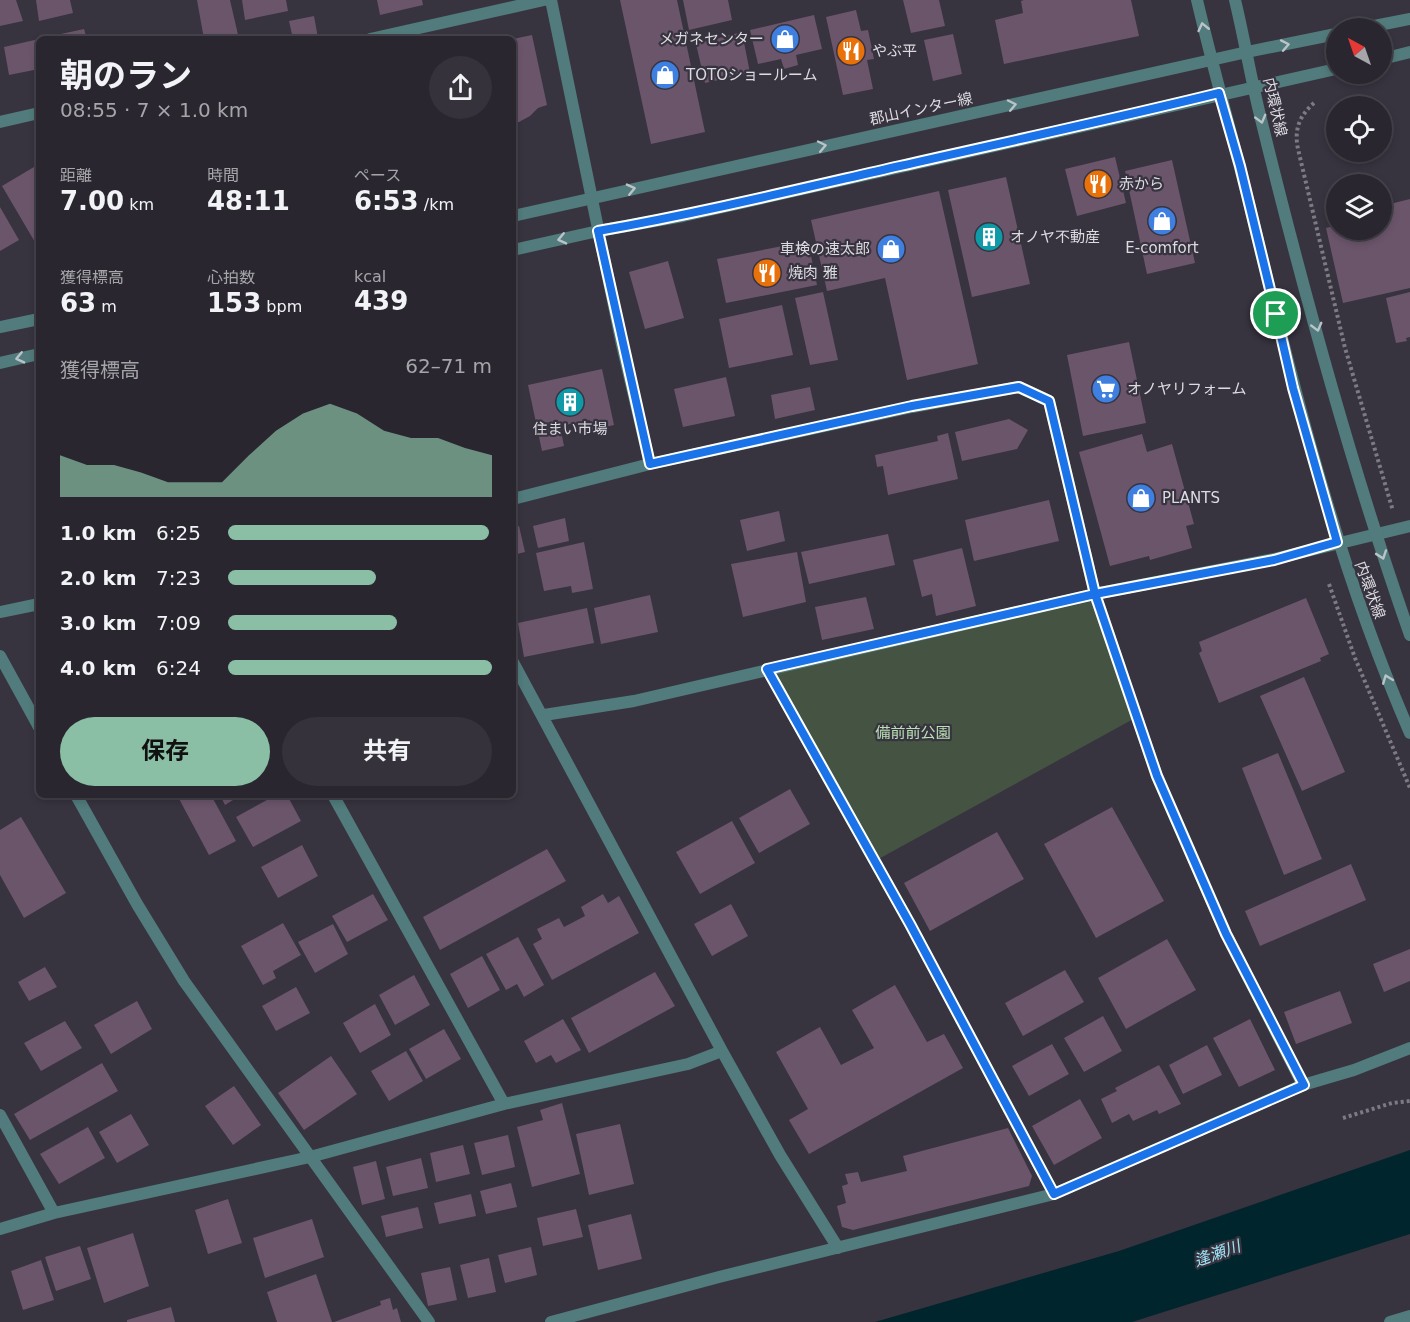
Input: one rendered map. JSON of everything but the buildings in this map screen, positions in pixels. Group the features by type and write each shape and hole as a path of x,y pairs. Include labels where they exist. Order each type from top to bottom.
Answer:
{"street":[{"path":"383,36 544,0"},
{"path":"551,0 598,231 650,464"},
{"name":"内環状線","path":"1197,0 1219,93 1240,166 1293,388 1337,542 1389,685 1410,733"},
{"name":"内環状線","path":"1235,0 1254,87 1331,380 1375,534 1410,635"},
{"path":"1392,23 1410,19"},
{"name":"郡山インター線","path":"516,215 1326,36"},
{"path":"1392,56 1410,52"},
{"path":"516,249 598,231 683,216 902,165 1063,131 1219,93 1326,71"},
{"path":"0,122 36,114"},
{"path":"0,327 36,320"},
{"path":"0,363 36,355"},
{"path":"516,498 650,464 912,406 1019,387 1049,401 1095,594 1162,786 1226,934 1304,1085"},
{"path":"544,715 634,701 1095,594 1274,560 1337,542 1410,526"},
{"path":"0,612 36,605"},
{"path":"0,656 36,722"},
{"path":"516,667 544,715 630,884 722,1051 780,1155 838,1248"},
{"path":"767,669 910,924 1054,1194"},
{"path":"78,798 136,904 184,981 429,1322"},
{"path":"335,798 504,1104"},
{"path":"551,1322 719,1277 1054,1194 1304,1085 1354,1070 1410,1048"},
{"path":"0,1229 54,1213 310,1157 504,1104 688,1064 722,1051"},
{"path":"0,1115 54,1213"},
{"path":"1390,1322 1410,1316"}],"path":[{"path":"1314,103 1304,113 1296,128 1298,149 1345,348 1393,512"},
{"path":"1342,1118 1392,1103 1410,1101"}],"green space":[{"name":"備前前公園","path":"1095,594 1137,717 875,861 767,669"}],"water":[{"name":"逢瀬川","path":"1410,1150 1410,1234 1132,1322 875,1322 1119,1251"}],"place":[{"name":"メガネセンター","path":"785,39"},
{"name":"やぶ平","path":"851,51"},
{"name":"TOTOショールーム","path":"665,75"},
{"name":"赤から","path":"1098,184"},
{"name":"E-comfort","path":"1162,221"},
{"name":"オノヤ不動産","path":"989,237"},
{"name":"車検の速太郎","path":"891,249"},
{"name":"焼肉 雅","path":"767,273"},
{"name":"オノヤリフォーム","path":"1106,389"},
{"name":"住まい市場","path":"570,402"},
{"name":"PLANTS","path":"1141,498"}],"route":[{"path":"1276,314 1240,166 1219,93 1063,131 902,165 683,216 598,231 650,464 912,406 1019,387 1049,401 1095,594 767,669 910,924 1054,1194 1304,1085 1226,934 1157,776 1095,594 1274,560 1337,542 1293,388 1276,314"}]}
